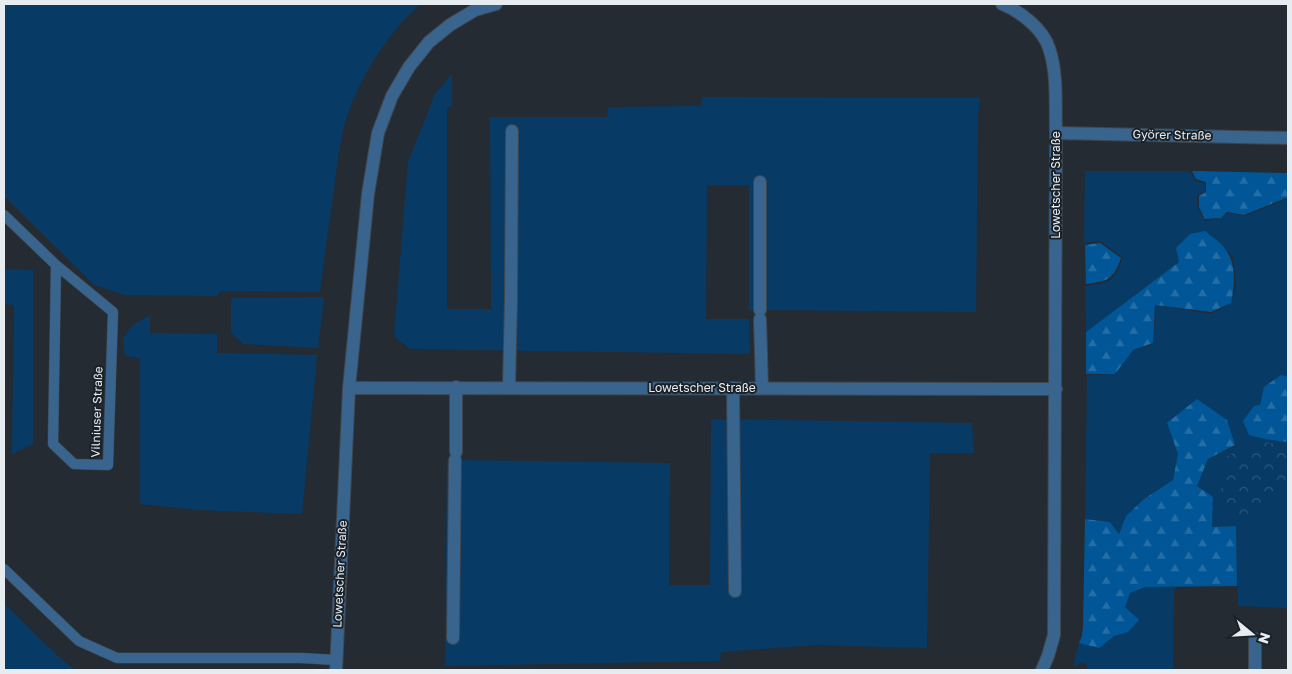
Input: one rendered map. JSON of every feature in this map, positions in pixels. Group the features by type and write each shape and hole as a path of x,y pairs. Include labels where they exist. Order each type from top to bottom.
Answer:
{"street":[{"name":"Lowetscher Straße","path":"336,665 349,388 368,194 378,133 392,96 409,67 429,42 450,25 475,10 496,4"},
{"name":"Lowetscher Straße","path":"1005,4 1032,22 1049,46 1054,68 1056,133 1054,635 1042,670"},
{"path":"509,387 512,131"},
{"name":"Györer Straße","path":"1056,133 1288,138"},
{"path":"760,182 762,388"},
{"path":"453,638 456,387"},
{"name":"Lowetscher Straße","path":"349,388 1056,389"},
{"path":"733,388 735,591"},
{"path":"1255,639 1255,670"}],"lane":[{"name":"Vilniuser Straße","path":"4,214 56,265 113,312 108,465 74,464 53,444 56,265"},
{"path":"4,569 79,641 117,658 300,658 336,665"}],"green space":[{"path":"4,4 420,4 390,36 374,60 349,111 342,135 320,292 220,291 217,296 125,295 94,285 4,196"},
{"path":"452,74 452,107 447,107 447,309 491,309 490,117 607,117 608,107 701,106 702,97 980,98 978,117 976,312 749,310 749,185 707,185 706,319 749,319 750,354 410,349 394,336 408,162 435,94"},
{"path":"1085,171 1189,171 1196,181 1205,183 1205,191 1197,196 1198,208 1205,221 1221,218 1228,213 1245,216 1286,199 1288,200 1288,608 1238,606 1236,526 1212,527 1213,497 1197,486 1208,459 1235,446 1167,423 1178,454 1173,480 1144,499 1126,516 1119,534 1110,522 1085,519 1087,375 1115,374 1131,351 1153,344 1156,305 1211,314 1231,303 1236,286 1233,257 1223,246 1179,262 1086,332 1085,286 1100,284 1110,280 1117,272 1123,258 1100,241 1084,243"},
{"path":"1192,171 1288,173 1288,199 1286,198 1244,215 1227,212 1221,218 1205,219 1199,207 1199,196 1206,192 1206,182 1196,179"},
{"path":"1205,231 1223,246 1231,259 1234,281 1231,303 1211,312 1155,305 1153,343 1133,350 1115,374 1086,374 1086,332 1179,262 1176,248 1190,234"},
{"path":"1100,243 1121,258 1115,271 1109,278 1100,282 1086,284 1085,245"},
{"path":"4,269 33,270 33,444 12,454 14,305 4,304"},
{"path":"324,297 318,348 244,344 231,333 231,298"},
{"path":"150,315 150,333 217,334 217,353 317,355 302,514 198,510 140,504 140,358 125,356 123,338 133,325"},
{"path":"1281,375 1288,377 1288,438 1286,442 1249,435 1243,421 1254,406 1260,405 1264,387"},
{"path":"1197,399 1227,420 1235,445 1208,459 1197,486 1213,497 1212,527 1236,526 1237,586 1145,587 1130,593 1125,607 1139,620 1128,632 1114,636 1099,648 1079,643 1083,627 1085,519 1110,522 1119,534 1126,516 1144,499 1173,480 1178,454 1167,423"},
{"path":"711,419 972,423 974,453 930,453 927,648 815,645 721,652 720,661 445,666 447,460 670,463 669,585 710,585"},
{"path":"1258,441 1288,446 1288,481 1281,494 1257,511 1238,516 1226,514 1221,486 1226,457"},
{"path":"1145,587 1177,587 1174,591 1173,670 1087,670 1087,664 1080,663 1073,667 1079,643 1099,647 1114,636 1128,632 1138,620 1125,607 1130,593"},
{"path":"4,603 63,661 76,670 4,670"}]}
